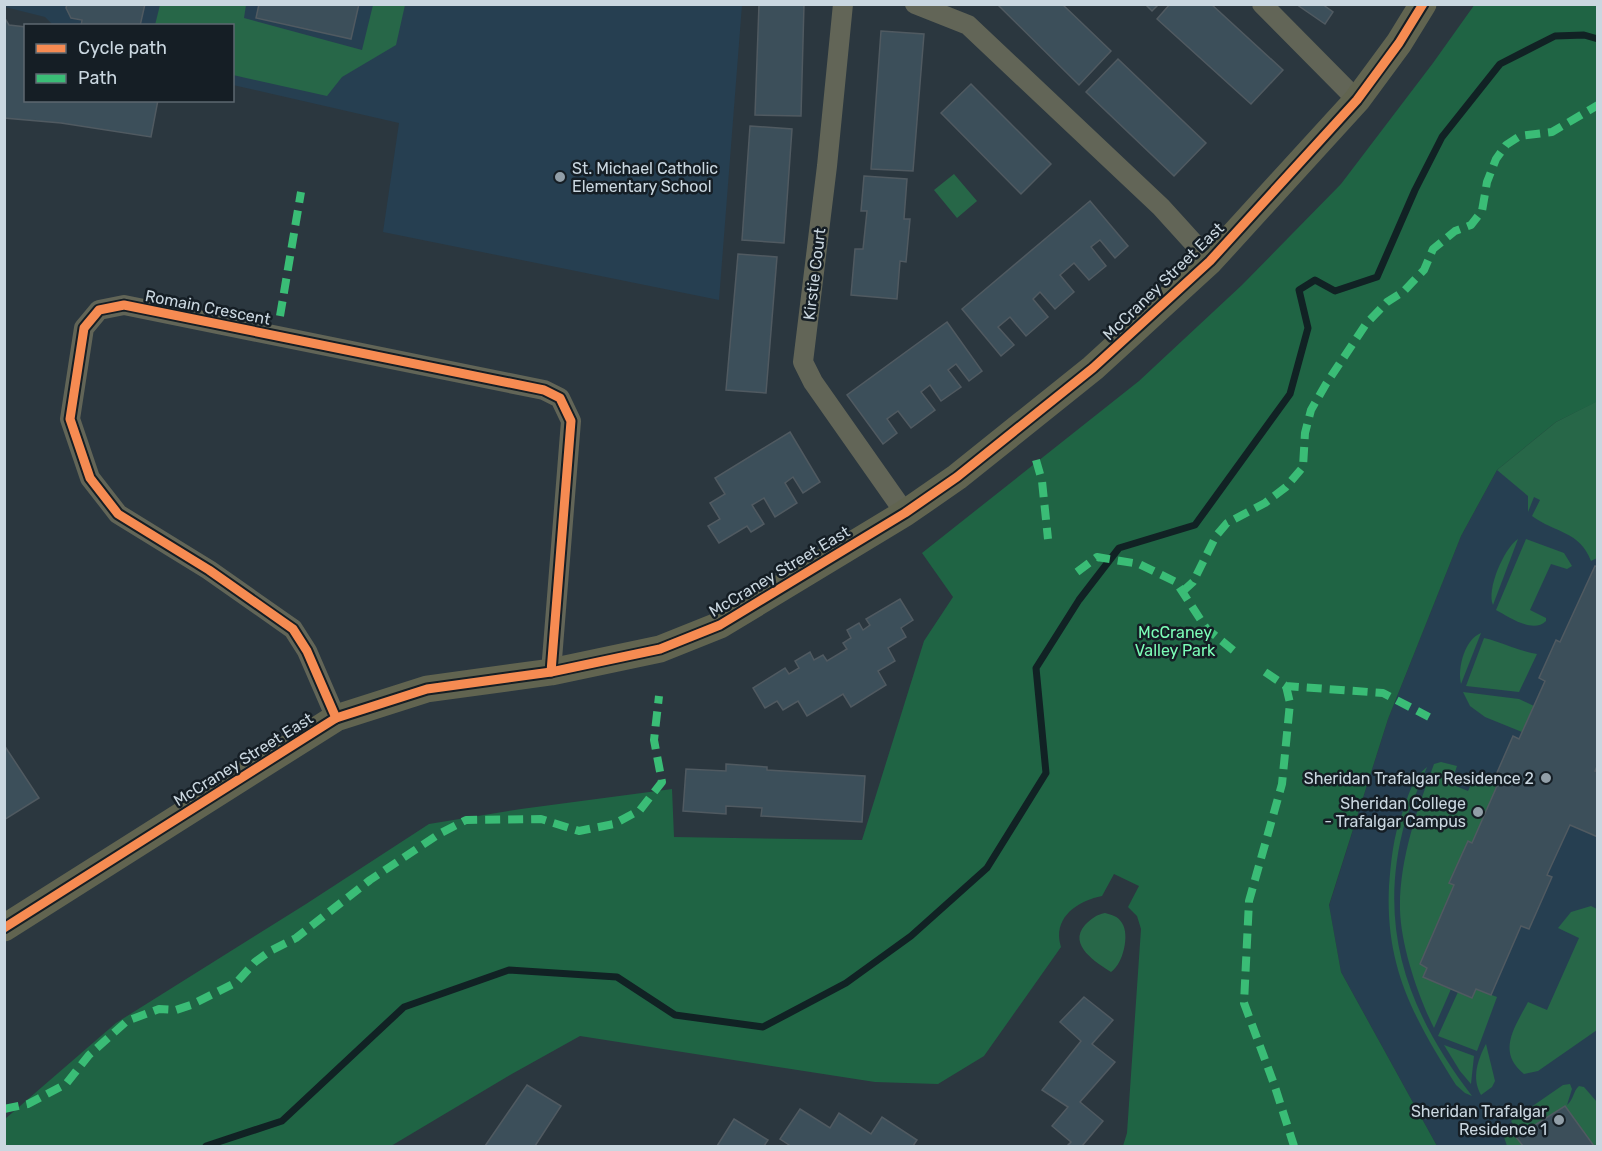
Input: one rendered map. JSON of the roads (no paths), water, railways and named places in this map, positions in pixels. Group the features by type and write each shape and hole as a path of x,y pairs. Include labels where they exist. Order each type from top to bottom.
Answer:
{"street":[{"name":"Kirstie Court","path":"843,4 827,166 803,362 813,382 905,513"},
{"path":"915,4 968,25 1161,207 1210,261"},
{"path":"1262,4 1357,100"},
{"name":"McCraney Street East","path":"4,928 336,718 427,689 550,672 660,649 720,625 905,513 957,477 1093,368 1210,261 1357,100 1399,43 1423,4"},
{"name":"Romain Crescent","path":"336,718 307,651 293,629 209,570 118,514 90,478 70,420 84,328 99,310 124,305 544,390 560,398 571,421 550,672"}],"waterway":[{"path":"206,1146 282,1121 404,1007 509,970 617,977 675,1015 763,1027 846,983 911,936 987,868 1046,773 1036,668 1079,600 1119,548 1195,525 1290,394 1308,328 1299,290 1315,280 1335,291 1377,277 1415,190 1442,137 1500,64 1555,36 1584,35 1598,39"}],"place":[{"name":"St. Michael Catholic Elementary School","path":"560,177"},
{"name":"Sheridan Trafalgar Residence 2","path":"1546,778"},
{"name":"Sheridan College - Trafalgar Campus","path":"1478,812"},
{"name":"Sheridan Trafalgar Residence 1","path":"1559,1120"}],"park label":[{"name":"McCraney Valley Park","path":"1175,641"}]}
